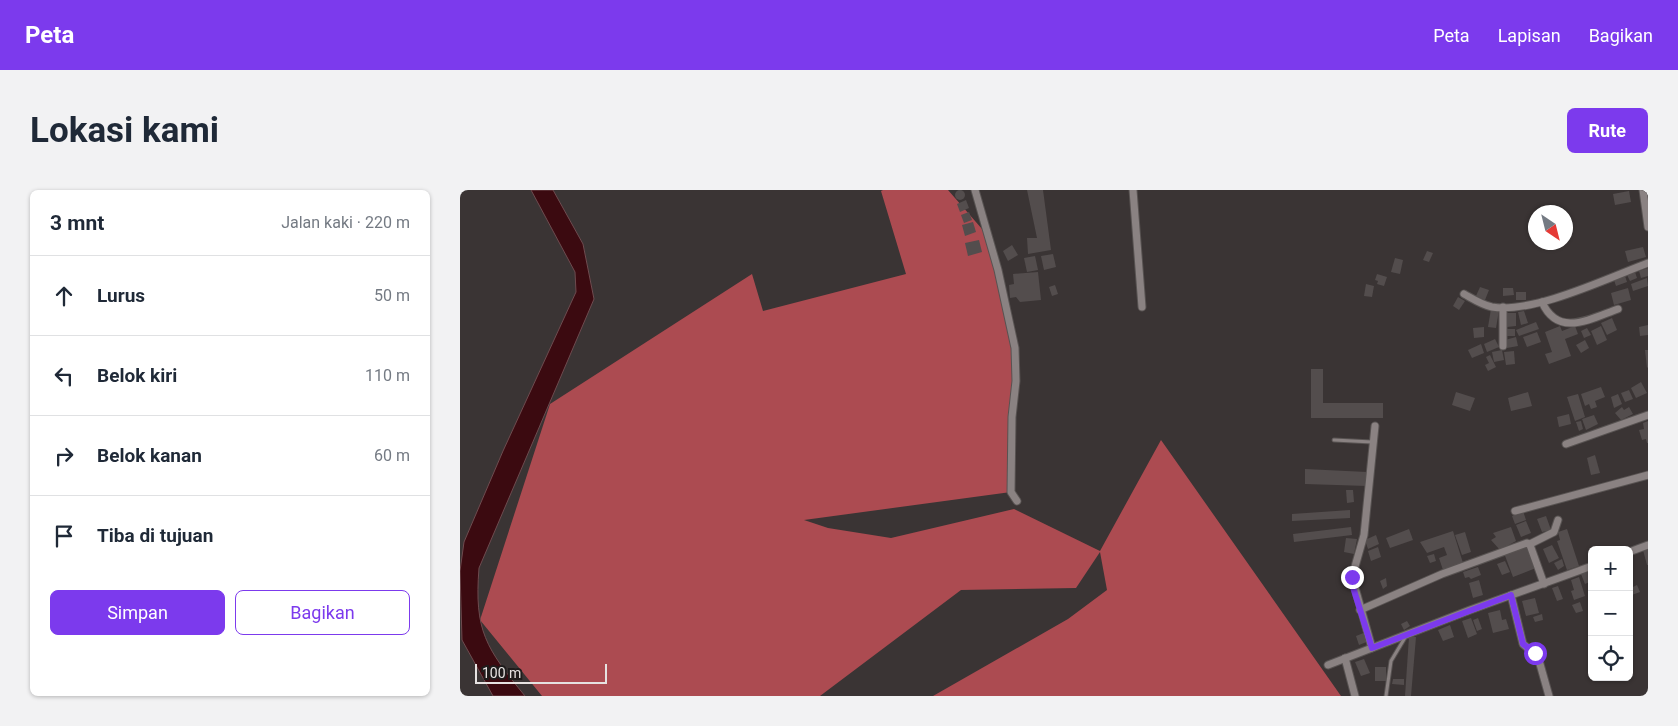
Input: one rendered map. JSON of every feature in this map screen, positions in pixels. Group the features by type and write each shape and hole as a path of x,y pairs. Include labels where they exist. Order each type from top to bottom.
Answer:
{"street":[{"path":"975,190 998,270 1015,348 1016,381 1012,417 1011,492 1017,500"},
{"path":"1134,190 1142,307"},
{"path":"1643,190 1648,227"},
{"path":"1464,294 1480,303 1503,307 1533,306 1648,263"},
{"path":"1542,302 1547,315 1562,323 1580,322 1618,309"},
{"path":"1502,346 1503,307"},
{"path":"1566,444 1648,415"},
{"path":"1372,648 1352,577 1364,535 1375,426"},
{"path":"1515,511 1648,475"},
{"path":"1360,610 1442,574 1525,543 1530,544 1554,532 1558,520"},
{"path":"1530,544 1544,584"},
{"path":"1633,551 1648,545"},
{"path":"1328,664 1588,568"},
{"path":"1511,595 1523,644 1538,657 1549,696"},
{"path":"1345,658 1356,696"}],"lane":[{"path":"1334,440 1373,442"},
{"path":"1386,696 1392,659 1406,636"}],"shaded area":[{"path":"531,190 553,190 583,244 594,299 479,568 479,608 481,624 486,638 501,665 525,696 493,696 462,640 460,571 464,542 503,451 576,292 575,272"},
{"path":"948,190 989,237 1016,363 1011,492 804,520 828,528 891,538 1014,509 1100,551 1161,440 1341,696 933,696 1068,619 1107,590 1100,552 1076,588 961,590 820,696 542,696 480,620 550,404 752,274 763,311 906,274 881,191"}],"building":[{"path":"958,190 962,190 965,195 964,199 958,200 955,197 955,193"},
{"path":"1027,190 1043,190 1051,250 1028,254 1027,238 1037,238"},
{"path":"1629,191 1631,202 1615,205 1613,194"},
{"path":"966,200 969,208 960,212 957,204"},
{"path":"969,212 972,220 964,223 961,215"},
{"path":"973,222 976,232 965,236 962,225"},
{"path":"979,240 982,252 968,256 965,243"},
{"path":"1012,245 1018,255 1008,261 1003,251"},
{"path":"1643,247 1646,257 1628,262 1625,251"},
{"path":"1427,251 1433,253 1429,262 1423,260"},
{"path":"1053,254 1056,267 1044,270 1041,256"},
{"path":"1035,256 1038,270 1027,272 1024,258"},
{"path":"1395,258 1403,260 1400,274 1391,272"},
{"path":"1648,268 1648,276 1641,278 1639,271"},
{"path":"1038,272 1041,300 1020,302 1016,297 1010,298 1009,285 1014,284 1013,274"},
{"path":"1635,272 1637,278 1630,281 1627,275"},
{"path":"1377,274 1387,277 1384,286 1377,284 1378,281 1375,280"},
{"path":"1625,276 1627,282 1616,286 1614,280"},
{"path":"1647,278 1648,286 1633,291 1631,284"},
{"path":"1366,284 1374,286 1372,297 1364,296"},
{"path":"1055,285 1058,294 1052,296 1049,287"},
{"path":"1480,287 1489,290 1485,300 1476,296"},
{"path":"1503,288 1513,288 1514,295 1503,296"},
{"path":"1628,288 1631,300 1614,305 1611,293"},
{"path":"1516,292 1526,292 1526,300 1516,300"},
{"path":"1458,297 1465,301 1459,310 1453,306"},
{"path":"1491,309 1499,310 1496,328 1488,327"},
{"path":"1524,311 1528,323 1521,325 1518,312"},
{"path":"1507,313 1516,313 1516,326 1507,327"},
{"path":"1612,318 1617,330 1607,335 1601,323"},
{"path":"1536,322 1539,329 1519,336 1516,330"},
{"path":"1648,325 1648,335 1640,336 1639,327"},
{"path":"1560,326 1562,331 1575,326 1578,334 1565,339 1571,356 1549,364 1545,354 1552,352 1545,332"},
{"path":"1601,326 1607,340 1597,345 1591,331"},
{"path":"1484,327 1484,337 1474,338 1473,328"},
{"path":"1587,328 1591,335 1584,338 1581,331"},
{"path":"1506,329 1515,329 1515,336 1507,336"},
{"path":"1537,332 1541,342 1527,347 1523,337"},
{"path":"1516,337 1518,346 1507,348 1505,340"},
{"path":"1495,339 1499,347 1487,352 1484,344"},
{"path":"1585,340 1589,348 1581,353 1576,345"},
{"path":"1481,344 1484,353 1472,358 1468,350"},
{"path":"1502,350 1504,360 1494,362 1492,352"},
{"path":"1645,350 1648,350 1647,368"},
{"path":"1514,351 1515,364 1506,365 1504,352"},
{"path":"1490,355 1496,367 1488,371 1485,365 1489,363 1486,357"},
{"path":"1311,369 1323,369 1323,403 1383,403 1383,418 1311,418"},
{"path":"1641,382 1647,393 1636,398 1631,388"},
{"path":"1601,387 1605,397 1595,401 1597,407 1591,409 1589,404 1585,406 1581,394"},
{"path":"1629,390 1633,399 1625,402 1621,393"},
{"path":"1456,392 1475,398 1470,411 1452,405"},
{"path":"1528,392 1532,406 1511,411 1508,398"},
{"path":"1578,394 1585,417 1575,421 1567,397"},
{"path":"1618,394 1622,404 1614,408 1611,397"},
{"path":"1622,407 1624,410 1629,407 1633,414 1621,420 1615,413"},
{"path":"1569,414 1571,424 1559,427 1557,417"},
{"path":"1594,415 1598,424 1586,430 1582,419"},
{"path":"1581,421 1583,429 1579,431 1576,422"},
{"path":"1648,421 1647,443 1646,439 1642,440 1639,430 1644,429 1643,423"},
{"path":"1595,455 1600,473 1591,475 1587,458"},
{"path":"1305,469 1367,472 1367,486 1305,484"},
{"path":"1346,490 1353,490 1354,502 1347,503"},
{"path":"1350,510 1350,518 1292,521 1292,514"},
{"path":"1523,511 1526,520 1515,524 1512,516"},
{"path":"1546,516 1551,530 1542,532 1537,519"},
{"path":"1526,521 1531,533 1521,537 1516,525"},
{"path":"1351,527 1352,535 1294,542 1293,534"},
{"path":"1511,527 1516,541 1500,550 1491,540 1496,537 1493,533"},
{"path":"1409,529 1413,540 1390,548 1386,538"},
{"path":"1567,529 1579,566 1567,570 1557,541 1560,540 1558,532"},
{"path":"1453,531 1463,563 1443,570 1439,558 1447,555 1444,547 1427,553 1420,542"},
{"path":"1465,532 1471,552 1462,555 1455,535"},
{"path":"1376,535 1379,544 1368,549 1365,540"},
{"path":"1346,538 1357,539 1354,554 1344,552"},
{"path":"1528,544 1536,568 1513,577 1504,553"},
{"path":"1552,545 1559,558 1549,563 1543,549"},
{"path":"1378,547 1381,557 1371,561 1368,551"},
{"path":"1648,548 1648,565 1647,565 1643,550"},
{"path":"1434,554 1436,561 1430,563 1427,556"},
{"path":"1562,559 1564,566 1558,570 1554,563"},
{"path":"1505,561 1510,572 1502,575 1497,564"},
{"path":"1478,567 1481,575 1471,579 1469,577 1465,578 1463,572"},
{"path":"1588,571 1588,583 1585,584 1581,574"},
{"path":"1579,577 1585,596 1574,600 1571,591 1574,590 1571,580"},
{"path":"1386,578 1387,586 1383,589 1380,581"},
{"path":"1479,580 1483,595 1473,598 1469,583"},
{"path":"1637,585 1640,592 1633,595 1633,587"},
{"path":"1558,586 1563,599 1557,601 1552,588"},
{"path":"1535,598 1539,613 1526,616 1522,601"},
{"path":"1580,602 1583,611 1576,613 1572,605"},
{"path":"1500,610 1502,620 1506,619 1509,629 1493,633 1488,613"},
{"path":"1542,614 1543,620 1535,622 1533,617"},
{"path":"1471,618 1477,634 1468,638 1462,621"},
{"path":"1478,618 1482,629 1477,631 1473,620"},
{"path":"1407,621 1410,626 1404,630 1401,624"},
{"path":"1450,625 1454,637 1443,641 1438,630"},
{"path":"1366,632 1369,641 1359,645 1356,636"},
{"path":"1409,637 1416,637 1411,696 1405,696"},
{"path":"1364,659 1370,673 1361,676 1355,662"},
{"path":"1375,667 1386,667 1386,681 1375,681"},
{"path":"1393,679 1404,679 1404,685 1392,684"}],"route":[{"path":"1352,577 1352,584 1372,648 1511,595 1523,644 1535,653"}]}
